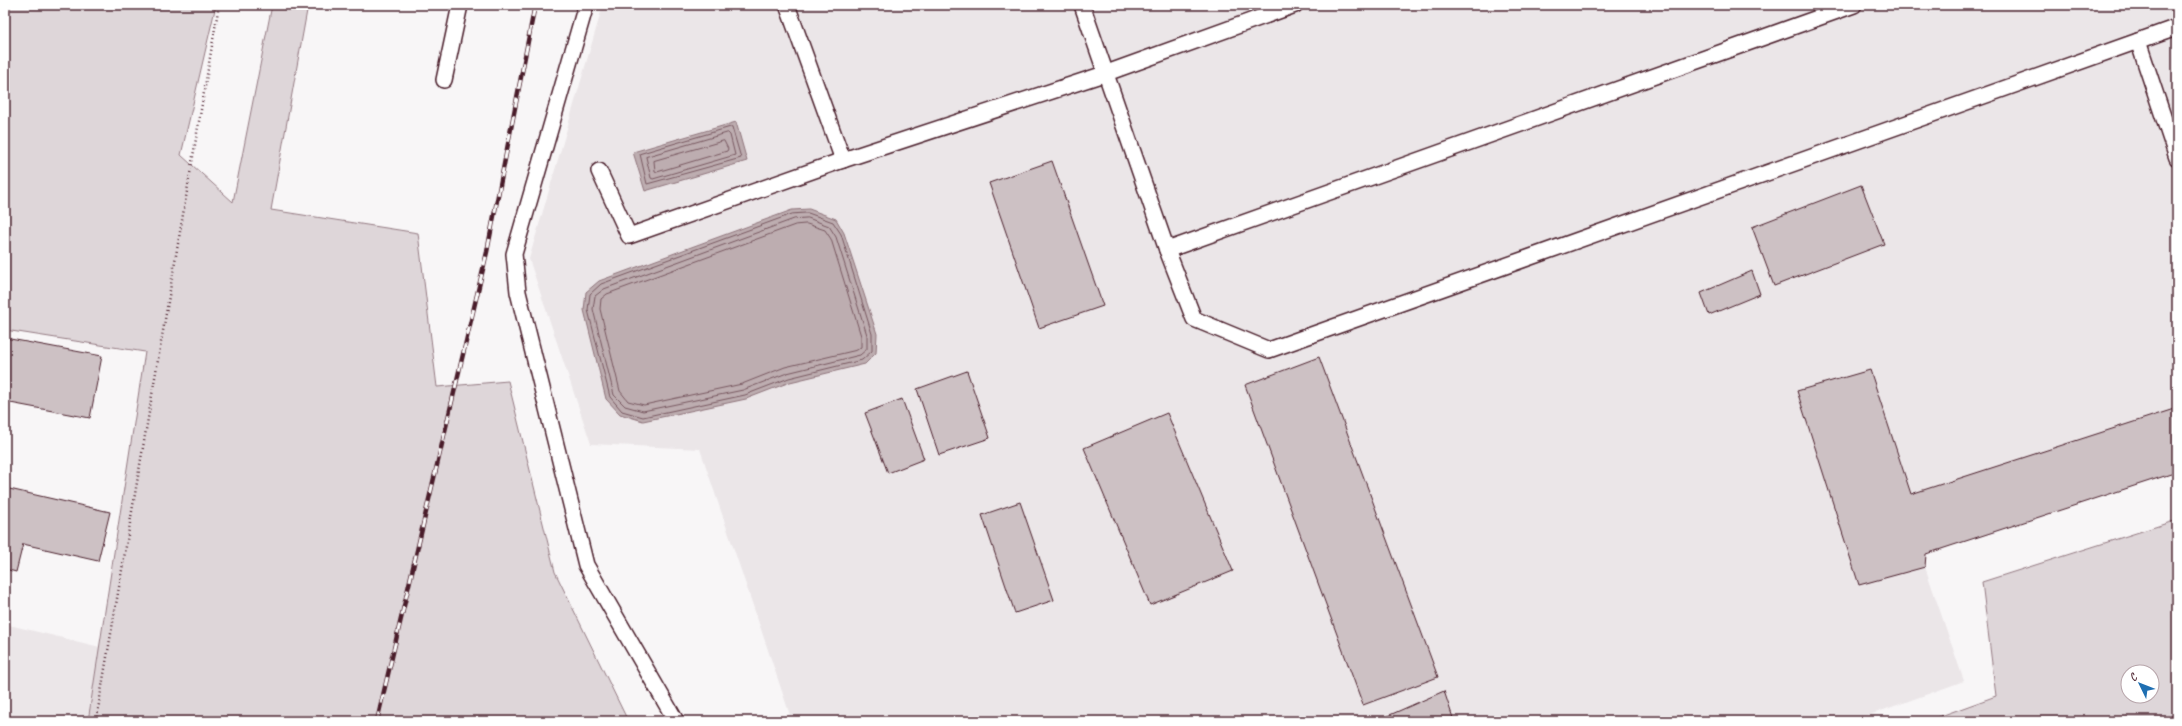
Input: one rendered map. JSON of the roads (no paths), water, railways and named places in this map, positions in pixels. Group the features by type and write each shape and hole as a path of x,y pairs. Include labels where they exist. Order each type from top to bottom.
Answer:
{"lane":[{"path":"444,80 460,5"},
{"path":"586,5 514,254 518,292 586,565 676,721"},
{"path":"787,5 843,160"},
{"path":"1082,5 1104,74 1167,250 1194,319 1269,350 2177,27"},
{"path":"599,171 629,236 843,160 1104,74 1295,5"},
{"path":"1167,250 1854,5"},
{"path":"2138,41 2177,158"}],"water":[{"path":"736,122 747,161 645,191 633,152"},
{"path":"809,209 836,219 844,233 877,334 876,353 865,364 790,382 746,399 643,421 620,414 606,399 584,310 586,292 599,281 792,210"}],"railway":[{"path":"377,721 487,252 535,5"}]}
